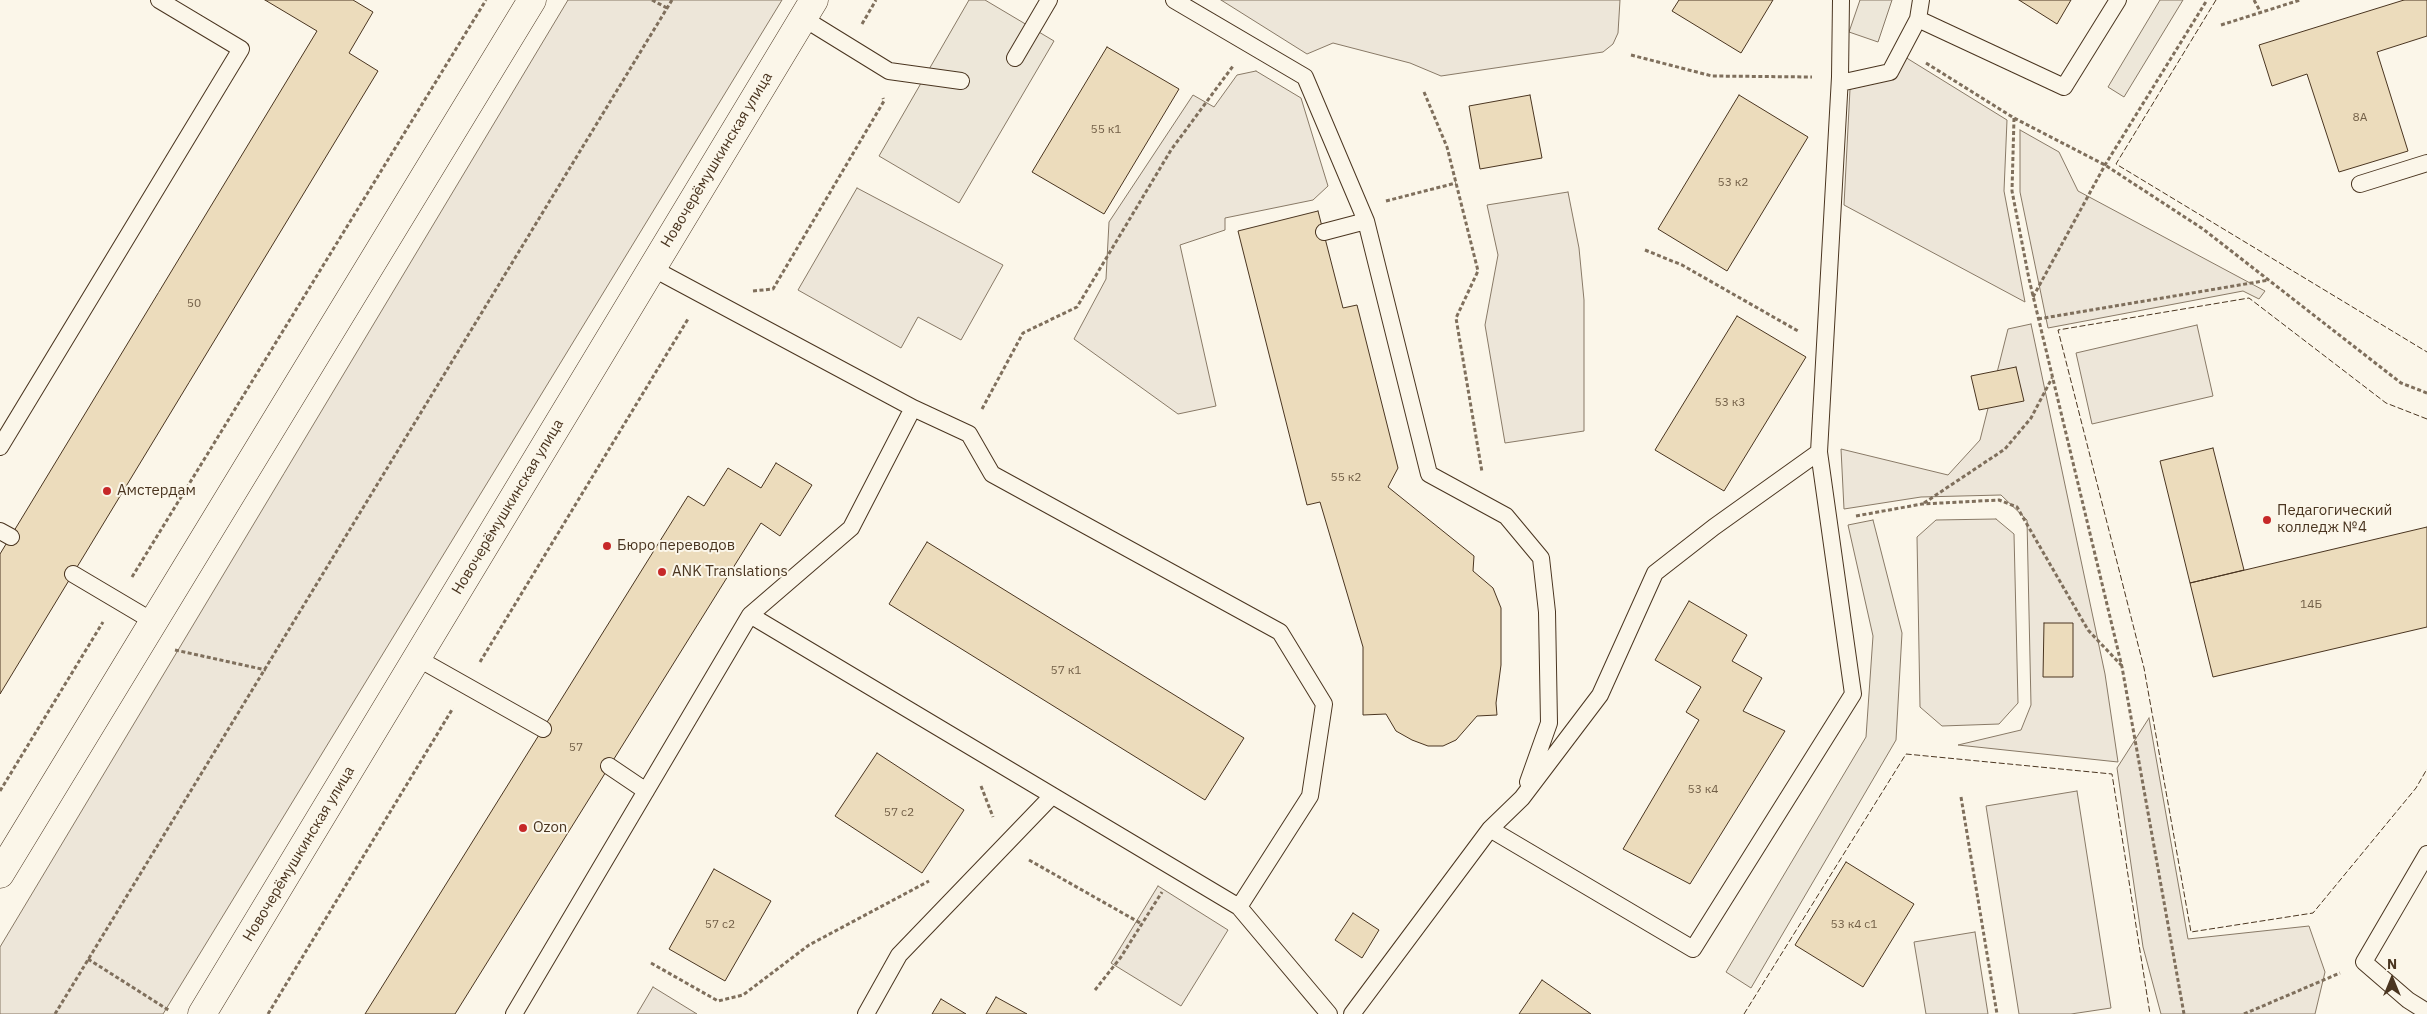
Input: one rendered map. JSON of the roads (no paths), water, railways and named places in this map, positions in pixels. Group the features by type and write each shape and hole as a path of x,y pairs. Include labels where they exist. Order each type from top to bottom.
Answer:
{"street":[{"path":"0,874 529,1"},
{"name":"Новочерёмушкинская улица","path":"202,1014 808,9"}],"lane":[{"path":"0,447 240,49 159,0"},
{"path":"1015,58 1049,0"},
{"path":"1174,0 1305,77 1364,214 1429,474 1506,516 1541,558 1547,612 1550,723 1522,798"},
{"path":"1490,829 1693,949 1853,694 1819,452 1840,80 1841,0"},
{"path":"1840,80 1890,72 1918,19 1921,0"},
{"path":"1918,19 2064,87 2118,0"},
{"path":"808,9 889,71 961,81"},
{"path":"2360,184 2427,163"},
{"path":"1324,232 1364,214"},
{"path":"652,268 913,408 969,434 992,474 1280,632 1324,704 1310,796 1240,907"},
{"path":"514,1014 750,614 851,528 913,408"},
{"path":"1352,1014 1490,829 1522,798 1600,695 1655,573 1714,527 1819,452"},
{"path":"73,574 154,622"},
{"path":"750,614 1240,907 1329,1014"},
{"path":"417,658 543,729"},
{"path":"609,766 646,791"},
{"path":"866,1014 899,955 1052,796"},
{"path":"2427,854 2364,962 2408,1000 2427,1012"}],"place":[{"name":"Амстердам","path":"107,491"},
{"name":"Педагогический колледж №4","path":"2267,520"},
{"name":"Бюро переводов","path":"607,546"},
{"name":"ANK Translations","path":"662,572"},
{"name":"Ozon","path":"523,828"}]}
